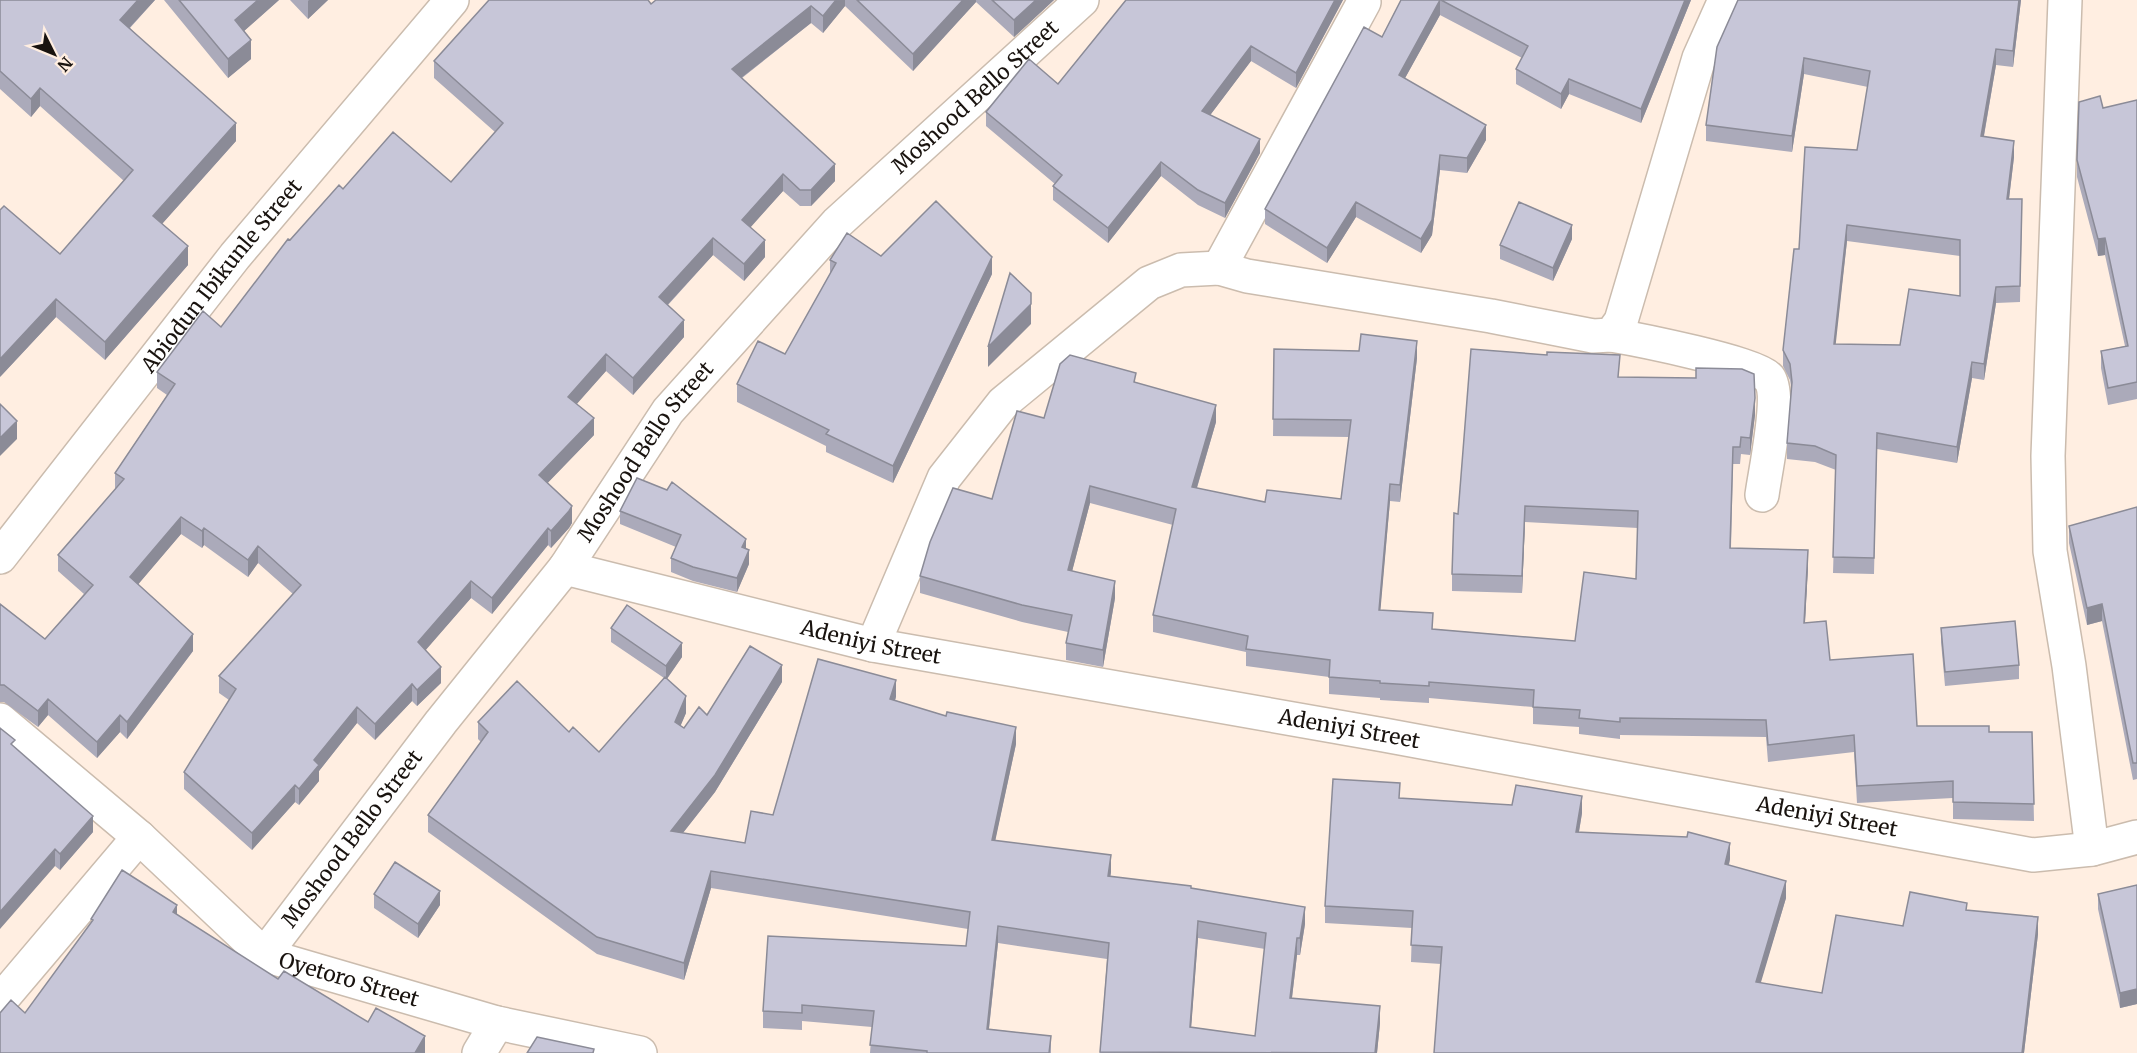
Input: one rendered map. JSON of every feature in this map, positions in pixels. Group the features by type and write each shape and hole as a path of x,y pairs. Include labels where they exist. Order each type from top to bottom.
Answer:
{"street":[{"name":"Abiodun Ibikunle Street","path":"0,557 235,256 452,0"},
{"name":"Moshood Bello Street","path":"264,955 441,722 565,568 668,411 837,223 1082,0"},
{"path":"1611,335 1621,321 1700,58 1725,0"},
{"path":"2065,0 2048,456 2050,551 2069,666 2092,849"},
{"path":"1219,268 1364,3"},
{"path":"873,645 944,478 1003,403 1149,283 1181,270 1219,268 1247,276 1491,316 1593,336 1611,335 1656,342 1755,368 1769,378 1774,396 1762,495"},
{"name":"Adeniyi Street","path":"565,568 873,645 1395,737 2033,855 2092,849 2137,837"},
{"name":"Oyetoro Street","path":"0,720 139,837 264,955 497,1023 640,1053"},
{"path":"0,1001 139,837"},
{"path":"478,1053 497,1023"}],"building":[{"path":"0,0 138,0 120,20 236,123 153,216 188,246 105,342 56,299 0,359 0,210 4,206 60,254 133,170 40,88 31,99 0,71"},
{"path":"179,0 258,0 235,20 251,40 228,59"},
{"path":"489,0 648,0 651,4 656,0 836,0 823,16 811,6 732,69 835,164 811,190 800,190 783,174 742,220 765,240 744,264 713,238 659,297 684,320 633,378 606,354 568,397 594,418 539,475 572,506 569,511 551,531 548,528 492,598 471,581 418,642 441,667 417,690 412,684 375,724 357,707 314,760 319,765 299,789 295,785 252,833 184,772 236,689 219,676 301,585 258,546 248,560 204,528 202,531 181,517 130,577 193,634 127,722 120,715 97,742 48,699 38,711 4,685 0,685 0,604 45,639 93,585 58,555 124,479 115,473 175,384 157,372 203,311 221,327 288,239 290,240 339,185 343,189 393,132 451,182 503,123 434,61"},
{"path":"857,0 963,0 913,54"},
{"path":"992,0 1036,0 1014,20"},
{"path":"1126,0 1335,0 1296,73 1251,46 1202,111 1260,139 1225,203 1198,190 1161,162 1108,228 1053,186 1062,175 986,112 1029,59 1058,84"},
{"path":"1401,0 1440,0 1399,75 1486,125 1467,158 1440,155 1432,220 1421,239 1356,202 1327,248 1265,209 1364,27 1382,37"},
{"path":"1441,0 1685,0 1641,109 1569,79 1561,94 1516,69 1528,46"},
{"path":"1738,0 2019,0 2013,51 1996,49 1981,136 2014,141 2007,199 2022,199 2020,286 1996,287 1984,364 1972,362 1957,447 1877,433 1874,558 1833,557 1836,455 1815,446 1787,443 1792,382 1790,364 1783,350 1794,249 1799,249 1805,147 1857,150 1870,71 1804,58 1792,136 1706,125 1717,47","holes":["1847,225 1960,240 1960,296 1909,289 1900,345 1834,344"]},
{"path":"2100,96 2103,108 2137,100 2137,382 2108,388 2101,351 2128,346 2105,238 2098,239 2077,160 2079,102"},
{"path":"936,201 992,257 893,466 826,434 829,430 737,384 758,341 785,354 836,263 830,260 847,233 881,256"},
{"path":"1519,202 1572,225 1553,268 1500,245"},
{"path":"1010,273 1031,293 1031,304 988,347"},
{"path":"1361,334 1417,341 1400,485 1390,484 1379,610 1433,613 1432,629 1575,641 1584,572 1636,579 1638,511 1525,506 1522,576 1452,574 1454,513 1458,514 1471,349 1547,355 1547,352 1620,355 1618,377 1696,378 1696,368 1742,369 1754,374 1755,398 1750,438 1741,437 1740,447 1733,447 1730,548 1808,550 1804,623 1826,621 1830,660 1913,654 1917,726 1989,726 1989,732 2032,732 2034,804 1953,802 1953,781 1857,786 1854,735 1768,745 1766,720 1620,718 1620,722 1579,718 1580,710 1533,707 1534,690 1429,682 1429,686 1380,683 1380,681 1329,677 1330,660 1246,649 1248,636 1153,615 1176,509 1090,486 1068,570 1115,581 1103,650 1066,643 1072,615 1022,605 920,576 930,542 953,488 992,499 1017,411 1044,418 1060,364 1070,355 1136,373 1134,382 1216,405 1192,487 1265,502 1267,490 1341,499 1351,420 1273,419 1274,349 1359,351"},
{"path":"0,404 17,421 0,438"},
{"path":"637,478 667,490 672,482 746,539 742,547 749,550 737,578 693,567 671,558 681,535 620,511"},
{"path":"2137,507 2137,763 2133,763 2102,604 2087,608 2069,526"},
{"path":"627,605 682,643 666,666 611,628"},
{"path":"2015,621 2019,665 1945,672 1941,628"},
{"path":"750,646 782,665 715,775 671,831 745,843 751,811 773,815 818,659 896,680 890,699 946,716 947,712 1016,727 992,840 1111,855 1108,876 1191,886 1191,888 1305,907 1300,938 1297,938 1290,998 1380,1006 1375,1053 1100,1052 1109,943 998,926 987,1029 1051,1036 1049,1053 927,1053 927,1051 870,1045 874,1011 802,1005 802,1013 763,1011 768,936 966,946 970,912 711,871 684,963 597,937 428,815 488,732 478,722 517,681 569,732 573,727 599,752 665,677 686,696 675,722 684,728 699,707 707,715","holes":["1198,921 1266,933 1255,1036 1190,1027"]},
{"path":"0,728 15,740 11,744 93,816 60,854 55,849 0,912"},
{"path":"1333,779 1400,783 1399,798 1512,805 1516,785 1582,796 1576,832 1687,837 1688,832 1730,843 1725,864 1786,881 1756,982 1822,993 1836,915 1903,926 1910,892 1967,903 1966,910 2038,917 2022,1053 1434,1053 1442,947 1411,945 1413,911 1325,906"},
{"path":"395,862 440,891 418,924 374,894"},
{"path":"122,870 177,905 173,912 278,979 284,971 368,1022 376,1008 425,1036 415,1053 0,1053 0,1013 11,1000 25,1013 93,920 91,919"},
{"path":"2137,885 2137,989 2120,993 2098,894"},
{"path":"537,1037 594,1049 593,1053 527,1053"}]}
